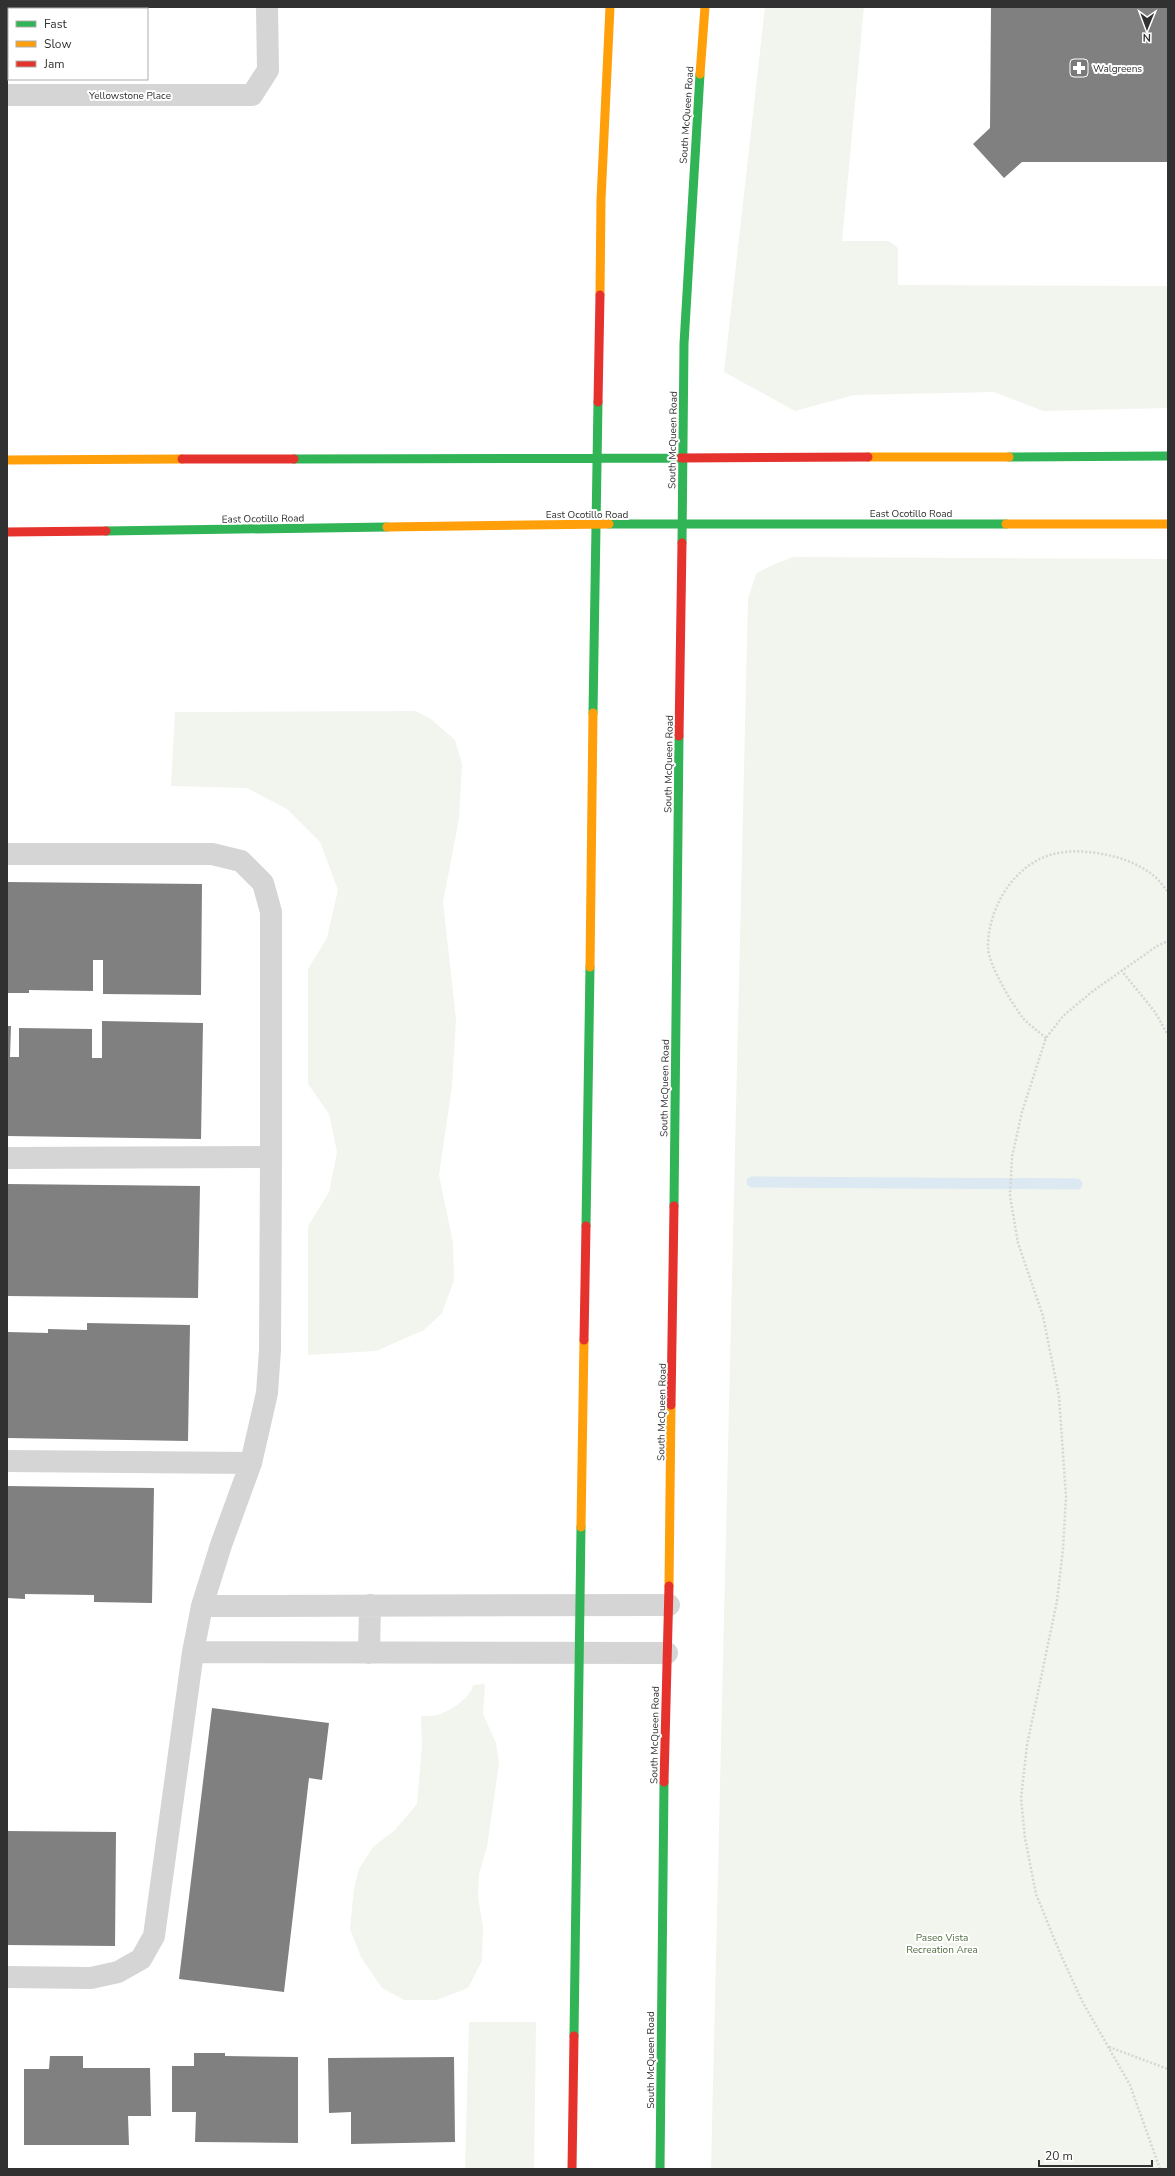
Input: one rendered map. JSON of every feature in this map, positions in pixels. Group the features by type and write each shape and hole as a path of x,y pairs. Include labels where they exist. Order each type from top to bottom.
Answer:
{"main road":[{"path":"572,2169 601,200 610,7"},
{"name":"South McQueen Road","path":"660,2169 662,1875 669,1605 684,344 696,120 705,7"},
{"path":"7,460 597,457 682,459 1168,456"},
{"name":"East Ocotillo Road","path":"7,532 597,524 1168,524"}],"street":[{"name":"Yellowstone Place","path":"7,95 252,94 268,70 268,7"},
{"path":"7,854 212,854 241,861 263,883 271,912 271,1157 268,1379 260,1430 251,1463 221,1545 202,1606 193,1652 154,1936 141,1958 118,1972 91,1978 7,1977"},
{"path":"7,1158 271,1157"},
{"path":"7,1461 251,1463"},
{"path":"369,1653 370,1605"},
{"path":"202,1606 669,1605"},
{"path":"193,1652 667,1653"}],"path":[{"path":"1046,1038 1023,1018 1000,983 988,949 992,914 1004,890 1026,868 1047,856 1069,852 1094,852 1123,858 1154,876 1168,892"},
{"path":"1160,2169 1130,2085 1082,2001 1060,1953 1036,1894 1025,1838 1021,1798 1027,1745 1057,1601 1063,1549 1066,1497 1059,1396 1043,1316 1018,1243 1010,1196 1012,1157 1022,1112 1046,1038 1063,1016 1121,970 1157,946 1168,941"},
{"path":"1121,970 1155,1012 1168,1035"},
{"path":"1108,2047 1168,2069"}],"green space":[{"path":"765,7 864,7 842,241 889,241 898,248 898,285 1168,286 1168,408 1043,411 994,392 854,395 795,411 724,372"},
{"name":"Paseo Vista Recreation Area","path":"793,557 1168,559 1168,2169 711,2169 748,599 756,574 768,567"},
{"path":"415,711 431,719 455,740 462,764 459,819 443,902 456,1019 452,1086 439,1175 453,1243 454,1280 442,1313 424,1330 376,1351 308,1355 308,1226 329,1192 337,1152 329,1114 308,1084 308,969 327,938 338,890 320,842 287,809 247,788 171,786 175,712"},
{"path":"485,1684 483,1714 496,1743 499,1763 487,1847 479,1874 478,1897 483,1927 482,1961 468,1988 437,2000 404,2000 382,1988 361,1957 350,1929 354,1888 359,1869 373,1847 395,1830 417,1804 422,1746 421,1716 436,1716 445,1712 465,1698 472,1690 473,1685"},
{"path":"469,2022 536,2022 534,2169 465,2169"}],"building":[{"name":"Walgreens","path":"991,7 1168,7 1168,162 1022,162 1004,178 973,144 990,128"},
{"path":"7,882 202,884 201,995 103,994 103,960 93,960 93,991 29,990 29,993 7,993"},
{"path":"102,1021 203,1023 201,1139 7,1136 7,1026 11,1026 10,1057 19,1057 19,1028 92,1029 92,1058 102,1058"},
{"path":"7,1184 200,1186 198,1298 7,1296"},
{"path":"87,1323 190,1325 188,1441 7,1438 8,1332 48,1333 48,1329 87,1330"},
{"path":"7,1486 154,1488 152,1603 94,1602 94,1595 25,1594 25,1599 7,1598"},
{"path":"212,1708 329,1723 322,1780 309,1778 284,1992 179,1979"},
{"path":"7,1831 116,1832 115,1946 7,1945"},
{"path":"194,2053 225,2053 225,2056 298,2057 298,2143 195,2142 196,2112 172,2112 172,2066 194,2066"},
{"path":"50,2056 83,2056 83,2068 150,2068 151,2116 128,2116 129,2145 24,2145 24,2069 49,2069"},
{"path":"454,2057 455,2142 351,2144 351,2112 329,2113 328,2058"}],"waterway":[{"path":"752,1182 1077,1184"}],"traffic: fast":[{"path":"682,543 684,344 700,74"},
{"path":"593,713 598,402"},
{"path":"1009,457 1168,456"},
{"path":"294,459 681,458"},
{"path":"609,524 1006,524"},
{"path":"106,531 387,527"},
{"path":"674,1206 679,736"},
{"path":"586,1226 590,967"},
{"path":"574,2036 581,1527"},
{"path":"660,2169 664,1782"}],"traffic: slow":[{"path":"600,295 601,200 610,7"},
{"path":"700,74 705,7"},
{"path":"868,457 1009,457"},
{"path":"7,460 182,459"},
{"path":"387,527 609,524"},
{"path":"1006,524 1168,524"},
{"path":"590,967 593,713"},
{"path":"581,1527 584,1340"},
{"path":"669,1586 671,1405"}],"traffic: jam":[{"path":"598,402 600,295"},
{"path":"681,458 868,457"},
{"path":"182,459 294,459"},
{"path":"7,532 106,531"},
{"path":"679,736 682,543"},
{"path":"671,1405 674,1206"},
{"path":"584,1340 586,1226"},
{"path":"664,1782 669,1586"},
{"path":"572,2169 574,2036"}],"place":[{"name":"Walgreens","path":"1079,68"}]}
